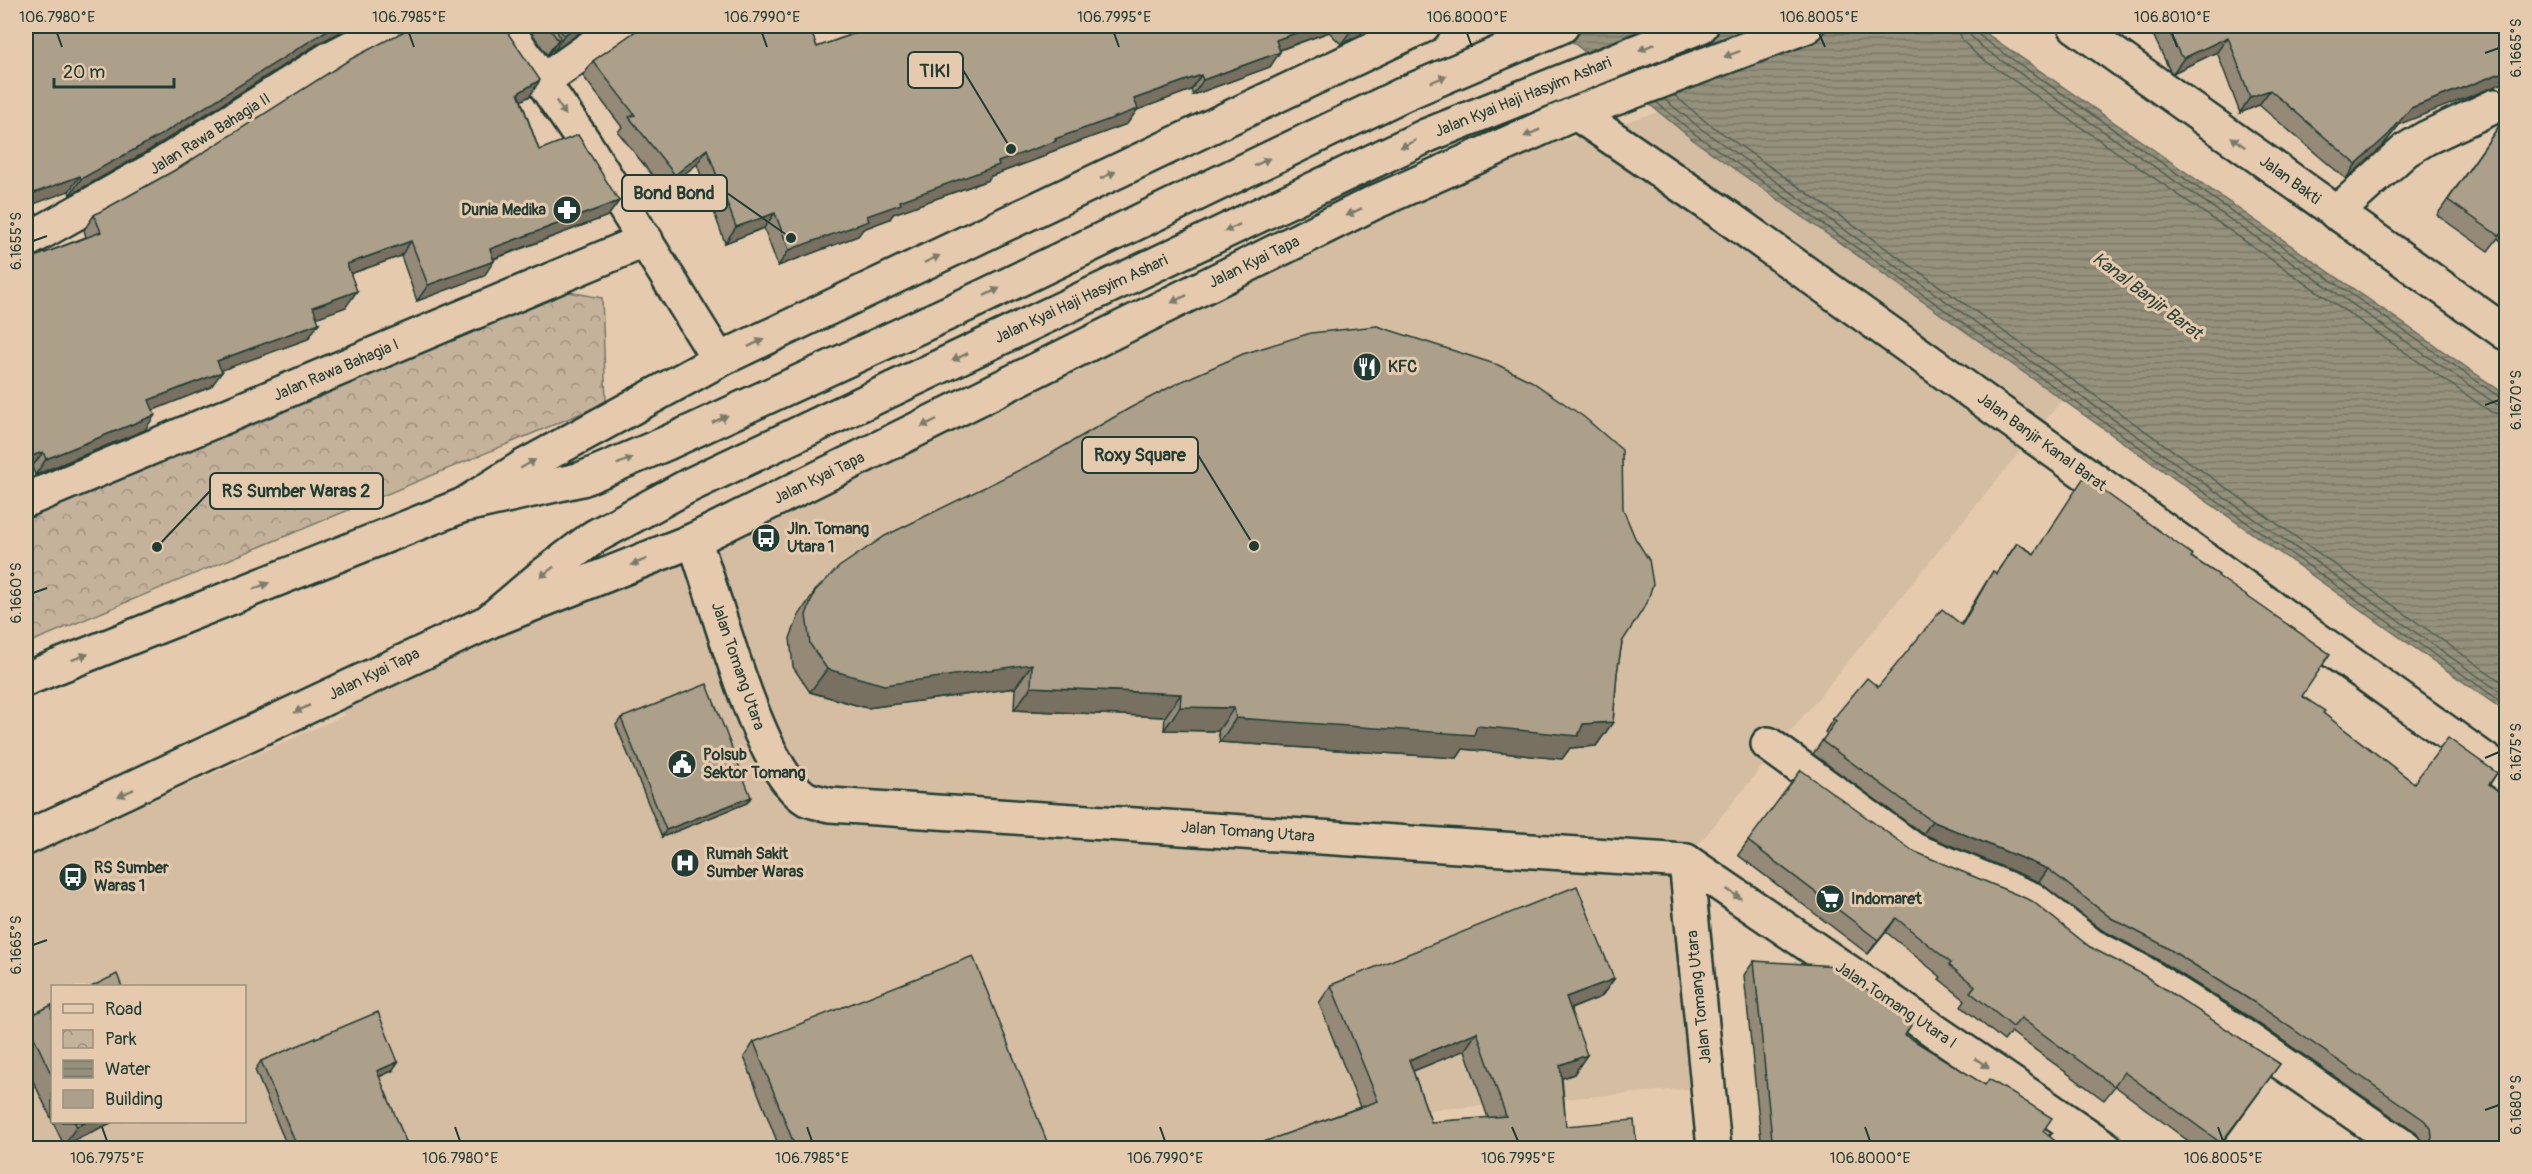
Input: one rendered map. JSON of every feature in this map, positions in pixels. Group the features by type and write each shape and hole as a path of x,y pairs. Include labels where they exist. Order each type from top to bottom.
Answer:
{"street":[{"name":"Jalan Rawa Bahagia II","path":"26,241 158,167 329,58 393,26"},
{"path":"505,26 646,240 719,360"},
{"path":"543,81 621,26"},
{"path":"461,506 523,467 719,360 1423,26"},
{"path":"26,680 461,506 582,479 667,443 972,302 1406,93 1562,26"},
{"name":"Jalan Kyai Haji Hasyim Ashari","path":"488,622 541,577 594,537 688,486 1428,135 1701,26"},
{"path":"1590,108 1807,26"},
{"name":"Jalan Bakti","path":"2076,26 2506,333"},
{"path":"2336,213 2406,150 2426,138 2495,106"},
{"name":"Jalan Kyai Tapa","path":"26,838 488,622 694,540 1373,202 1590,108"},
{"name":"Jalan Banjir Kanal Barat","path":"1590,108 1729,218 2506,775"},
{"name":"Jalan Rawa Bahagia I","path":"26,500 646,240"},
{"name":"Jalan Tomang Utara","path":"694,540 757,727 784,775 807,798 842,806 1686,861 1714,1149"},
{"path":"1768,744 1914,850 2032,899 2092,946 2142,972 2236,1031 2405,1149"},
{"name":"Jalan Tomang Utara I","path":"1686,861 2071,1139 2106,1149"}],"shaded area":[{"path":"1658,112 2062,400 1685,861 1708,1087 1429,1110 1432,1148 26,1148 26,857 345,715 338,695 653,561 660,572 1509,158"}],"green space":[{"path":"563,291 602,298 606,403 26,644 26,507"}],"water":[{"name":"Kanal Banjir Barat","path":"1553,26 1979,26 1990,36 2506,395 2506,712 1692,139"}],"building":[{"path":"26,26 334,26 159,136 81,179 80,176 26,196"},
{"path":"414,26 503,26 540,80 518,93 539,150 578,135 619,201 490,249 494,261 428,285 411,241 347,264 357,291 313,307 319,323 217,361 222,372 149,400 155,415 46,459 43,452 26,458 26,250 29,259 101,232 94,215 179,168 349,60"},
{"path":"548,26 555,26 560,38 558,40"},
{"path":"557,26 578,26 564,35"},
{"path":"643,26 809,26 817,47 876,26 1316,26 1276,40 1280,52 1203,80 1201,75 1134,99 1138,109 1055,139 1056,141 998,162 999,165 900,201 901,204 867,216 869,221 789,250 775,213 736,227 707,149 675,175 629,117 635,115 593,61"},
{"path":"2167,26 2506,26 2506,71 2411,108 2389,134 2356,164 2270,90 2250,97 2228,37 2184,58 2180,55"},
{"path":"2506,116 2506,226 2499,236 2448,200"},
{"path":"1377,326 1498,365 1531,381 1584,417 1622,450 1623,509 1635,538 1649,560 1653,584 1647,603 1622,642 1613,722 1583,724 1578,736 1477,726 1474,735 1236,718 1234,708 1180,707 1181,694 1031,687 1032,664 884,685 827,669 810,644 806,615 815,591 839,567 885,536 1040,460 1178,383 1243,354 1311,333"},
{"path":"2084,477 2193,555 2191,557 2330,654 2302,696 2325,711 2323,713 2414,783 2448,738 2497,773 2489,784 2506,797 2506,1149 2436,1149 2430,1144 2431,1128 2424,1120 2255,1003 2161,944 2111,918 2048,869 1932,821 1822,741 1836,721 1833,719 1867,678 1878,687 1942,609 1962,625 1993,571 1997,574 2017,543 2034,554"},
{"name":"Polsub Sektor Tomang","path":"707,684 751,797 666,830 621,718"},
{"path":"1801,770 1913,851 2032,901 2090,947 2142,974 2280,1064 2221,1143 2124,1072 2114,1086 2021,1018 2013,1027 1970,992 1975,986 1949,965 1951,963 1896,918 1878,940 1748,841"},
{"path":"1577,886 1614,979 1566,997 1587,1055 1560,1065 1566,1126 1634,1120 1637,1149 1263,1149 1261,1143 1378,1101 1331,985","holes":["1477,1032 1506,1116 1431,1122 1409,1060"]},
{"path":"973,956 1050,1149 796,1149 754,1042"},
{"path":"1754,961 1837,966 1850,974 1847,977 1915,1019 1905,1035 1985,1085 1989,1079 2052,1118 2043,1131 2062,1149 1773,1149"},
{"path":"117,974 121,985 95,985"},
{"path":"51,1006 51,1074 26,1020"},
{"path":"378,1012 398,1062 377,1071 409,1149 285,1149 296,1144 261,1061"}],"place":[{"name":"TIKI","path":"1011,149"},
{"name":"Dunia Medika","path":"567,210"},
{"name":"Bond Bond","path":"791,238"},
{"name":"KFC","path":"1367,367"},
{"name":"Jln. Tomang Utara 1","path":"766,538"},
{"name":"Roxy Square","path":"1254,546"},
{"name":"RS Sumber Waras 2","path":"157,547"},
{"name":"Polsub Sektor Tomang","path":"682,764"},
{"name":"Rumah Sakit Sumber Waras","path":"685,863"},
{"name":"RS Sumber Waras 1","path":"73,877"},
{"name":"Indomaret","path":"1830,899"}]}
